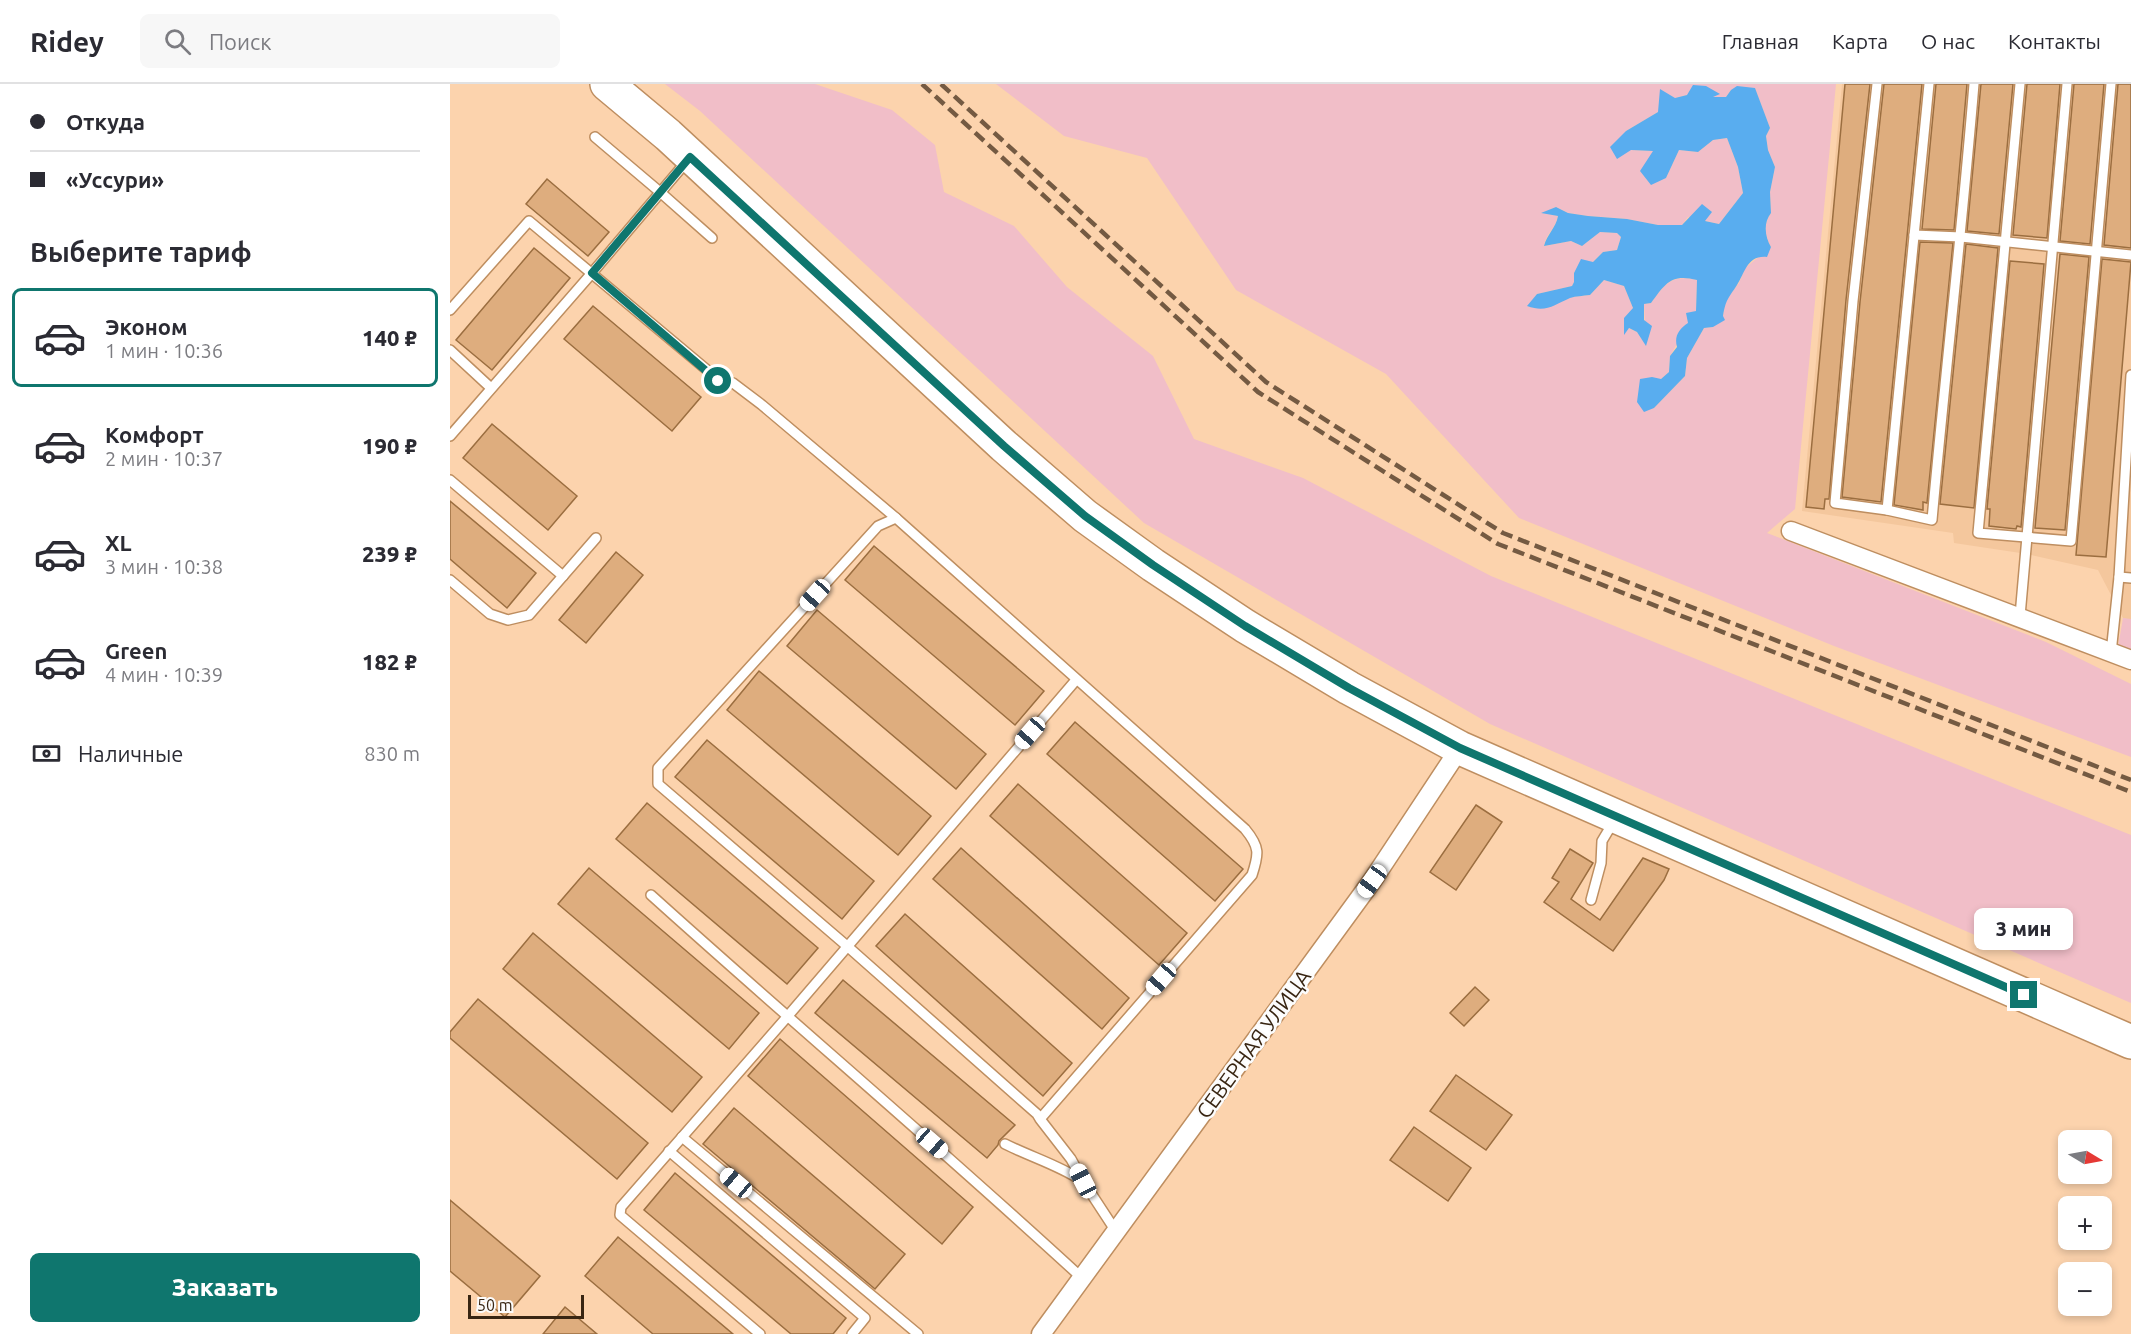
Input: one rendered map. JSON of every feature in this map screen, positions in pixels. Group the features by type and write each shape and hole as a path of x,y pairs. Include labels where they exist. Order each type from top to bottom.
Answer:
{"highway":[{"path":"607,84 668,135 1004,446 1085,516 1153,565 1245,626 1349,688 1460,748 2131,1042"}],"street":[{"path":"1791,531 2020,616 2131,661"},
{"name":"СЕВЕРНАЯ УЛИЦА","path":"1041,1334 1372,881 1460,748"}],"lane":[{"path":"1877,84 1853,301 1835,503 1887,510 1932,520 1974,84"},
{"path":"1887,510 1929,84"},
{"path":"2020,84 1978,532 2071,541 2111,84"},
{"path":"2020,616 2067,84"},
{"path":"594,137 712,238"},
{"path":"450,436 690,157"},
{"path":"450,310 529,221 718,381 733,383 762,405 896,518 1245,829 1256,842 1258,858 1252,875 1040,1119"},
{"path":"1914,235 1961,237 2131,255"},
{"path":"450,350 491,388"},
{"path":"2111,653 2127,512 2131,375"},
{"path":"450,480 563,576"},
{"path":"896,518 878,526 658,768 658,784 847,946 1040,1119 1071,1159 1117,1233"},
{"path":"450,580 490,614 508,620 529,615 596,538"},
{"path":"2119,577 2131,578"},
{"path":"760,1334 620,1215 621,1207 1076,680"},
{"path":"1592,900 1601,863 1602,841 1616,816"},
{"path":"651,895 787,1017 991,1194 1083,1279"},
{"path":"682,1137 918,1334"},
{"path":"1005,1144 1032,1158 1066,1170 1083,1181"},
{"path":"669,1151 865,1318 852,1334"}],"shaded area":[{"path":"665,84 815,84 892,110 935,145 944,192 1014,226 1067,287 1153,356 1194,439 1303,478 1491,576 2131,835 2131,1003 1490,724 1144,523 700,111"},
{"path":"996,84 1836,84 1795,509 1767,533 2046,642 2131,684 2131,757 1834,646 1519,518 1386,374 1236,290 1147,158 1064,136","holes":["1755,89 1770,128 1766,136 1768,150 1775,167 1770,192 1771,213 1766,230 1771,247 1745,268 1739,283 1725,301 1723,316 1713,327 1704,328 1687,358 1685,376 1654,408 1661,379 1669,372 1670,356 1696,311 1697,280 1681,278 1670,282 1651,303 1644,304 1646,345 1637,332 1628,328 1625,333 1633,308 1624,286 1604,280 1590,295 1572,297 1534,308 1528,306 1537,294 1572,286 1574,272 1593,262 1603,252 1617,250 1621,237 1617,233 1600,232 1582,246 1571,241 1544,246 1558,216 1543,213 1556,207 1568,213 1627,219 1658,225 1682,225 1688,217 1719,224 1743,193 1738,167 1727,138 1713,140 1698,152 1679,150 1666,178 1653,151 1631,150 1626,131 1658,112 1675,98 1719,93 1710,97 1726,97 1731,90"]},
{"path":"1842,84 2131,84 2131,620 2123,618 2098,570 2027,554 1954,543 1953,533 1802,511"},
{"path":"2123,618 2131,619 2131,653 2118,647"}],"water":[{"path":"1693,85 1706,86 1720,94 1713,97 1726,97 1737,86 1755,88 1770,128 1766,136 1768,150 1775,167 1770,192 1771,213 1766,226 1767,239 1771,247 1767,257 1760,257 1751,262 1729,296 1723,316 1725,320 1713,327 1704,328 1687,358 1685,376 1654,408 1644,412 1637,402 1640,379 1652,377 1661,379 1669,372 1670,356 1677,347 1677,336 1688,323 1686,313 1696,311 1697,280 1675,279 1665,286 1651,303 1644,304 1644,320 1652,326 1646,346 1637,332 1629,328 1624,335 1624,318 1633,308 1624,286 1604,280 1590,295 1570,298 1545,308 1527,306 1537,294 1572,286 1574,273 1581,259 1593,262 1603,252 1617,250 1621,237 1617,233 1600,232 1582,246 1571,241 1544,246 1558,216 1541,213 1556,207 1568,213 1588,216 1627,219 1658,225 1682,225 1702,204 1712,212 1705,221 1719,224 1743,193 1738,167 1727,138 1713,140 1698,152 1679,150 1666,178 1651,185 1640,171 1653,151 1631,150 1617,159 1610,147 1626,131 1658,112 1660,89 1675,98 1687,95"}],"building":[{"path":"1845,84 1870,84 1846,300 1829,499 1825,499 1824,509 1806,507"},
{"path":"1884,84 1922,84 1881,502 1842,497 1860,302"},
{"path":"1936,84 1967,84 1954,230 1922,229"},
{"path":"1981,84 2013,84 1999,234 1967,231"},
{"path":"2027,84 2060,84 2047,238 2013,235"},
{"path":"2074,84 2104,84 2090,244 2060,241"},
{"path":"2118,84 2131,84 2131,248 2104,245"},
{"path":"547,179 609,232 588,256 526,204"},
{"path":"1920,242 1953,243 1927,503 1923,502 1923,510 1894,505"},
{"path":"1966,244 1998,248 1974,508 1940,504"},
{"path":"534,248 570,278 492,370 456,340"},
{"path":"2060,254 2089,257 2065,530 2035,528"},
{"path":"2102,259 2131,262 2106,557 2076,555"},
{"path":"2010,261 2044,264 2021,527 2017,526 2016,529 1989,526 1990,509 1987,509"},
{"path":"593,306 701,397 672,431 564,339"},
{"path":"492,424 577,496 548,530 463,458"},
{"path":"450,501 536,573 507,608 450,559"},
{"path":"874,546 1044,691 1015,725 845,580"},
{"path":"616,552 643,575 586,643 559,620"},
{"path":"817,610 986,754 956,789 787,646"},
{"path":"759,671 931,816 898,855 727,710"},
{"path":"1075,722 1243,869 1215,901 1047,754"},
{"path":"707,740 874,881 842,919 675,777"},
{"path":"1018,784 1187,933 1159,965 990,816"},
{"path":"647,803 818,948 787,984 616,839"},
{"path":"1476,805 1502,822 1456,890 1430,872"},
{"path":"961,848 1129,998 1102,1029 933,879"},
{"path":"1570,849 1593,863 1571,899 1600,920 1643,858 1669,869 1664,880 1613,951 1544,902 1559,882 1552,878"},
{"path":"589,868 759,1013 729,1049 558,904"},
{"path":"905,914 1072,1063 1043,1096 876,946"},
{"path":"533,933 702,1077 672,1112 503,969"},
{"path":"843,980 1015,1125 999,1141 987,1158 815,1013"},
{"path":"1475,987 1489,1000 1464,1026 1450,1013"},
{"path":"478,999 648,1143 617,1179 450,1038 450,1032"},
{"path":"780,1039 973,1207 942,1244 748,1076"},
{"path":"1456,1075 1512,1115 1486,1150 1430,1111"},
{"path":"734,1108 905,1254 875,1289 703,1144"},
{"path":"1414,1127 1471,1168 1448,1201 1390,1160"},
{"path":"675,1173 846,1318 833,1334 791,1334 644,1210"},
{"path":"450,1200 540,1276 505,1317 450,1271"},
{"path":"618,1237 733,1334 653,1334 585,1276"},
{"path":"565,1307 597,1334 543,1334"}],"railway":[{"path":"922,84 1258,392 1498,544 2131,792"},
{"path":"941,84 1266,382 1503,533 2131,780"}],"route":[{"path":"718,381 592,273 690,157 1004,446 1085,516 1153,565 1245,626 1349,688 1460,748 2024,995"}]}
